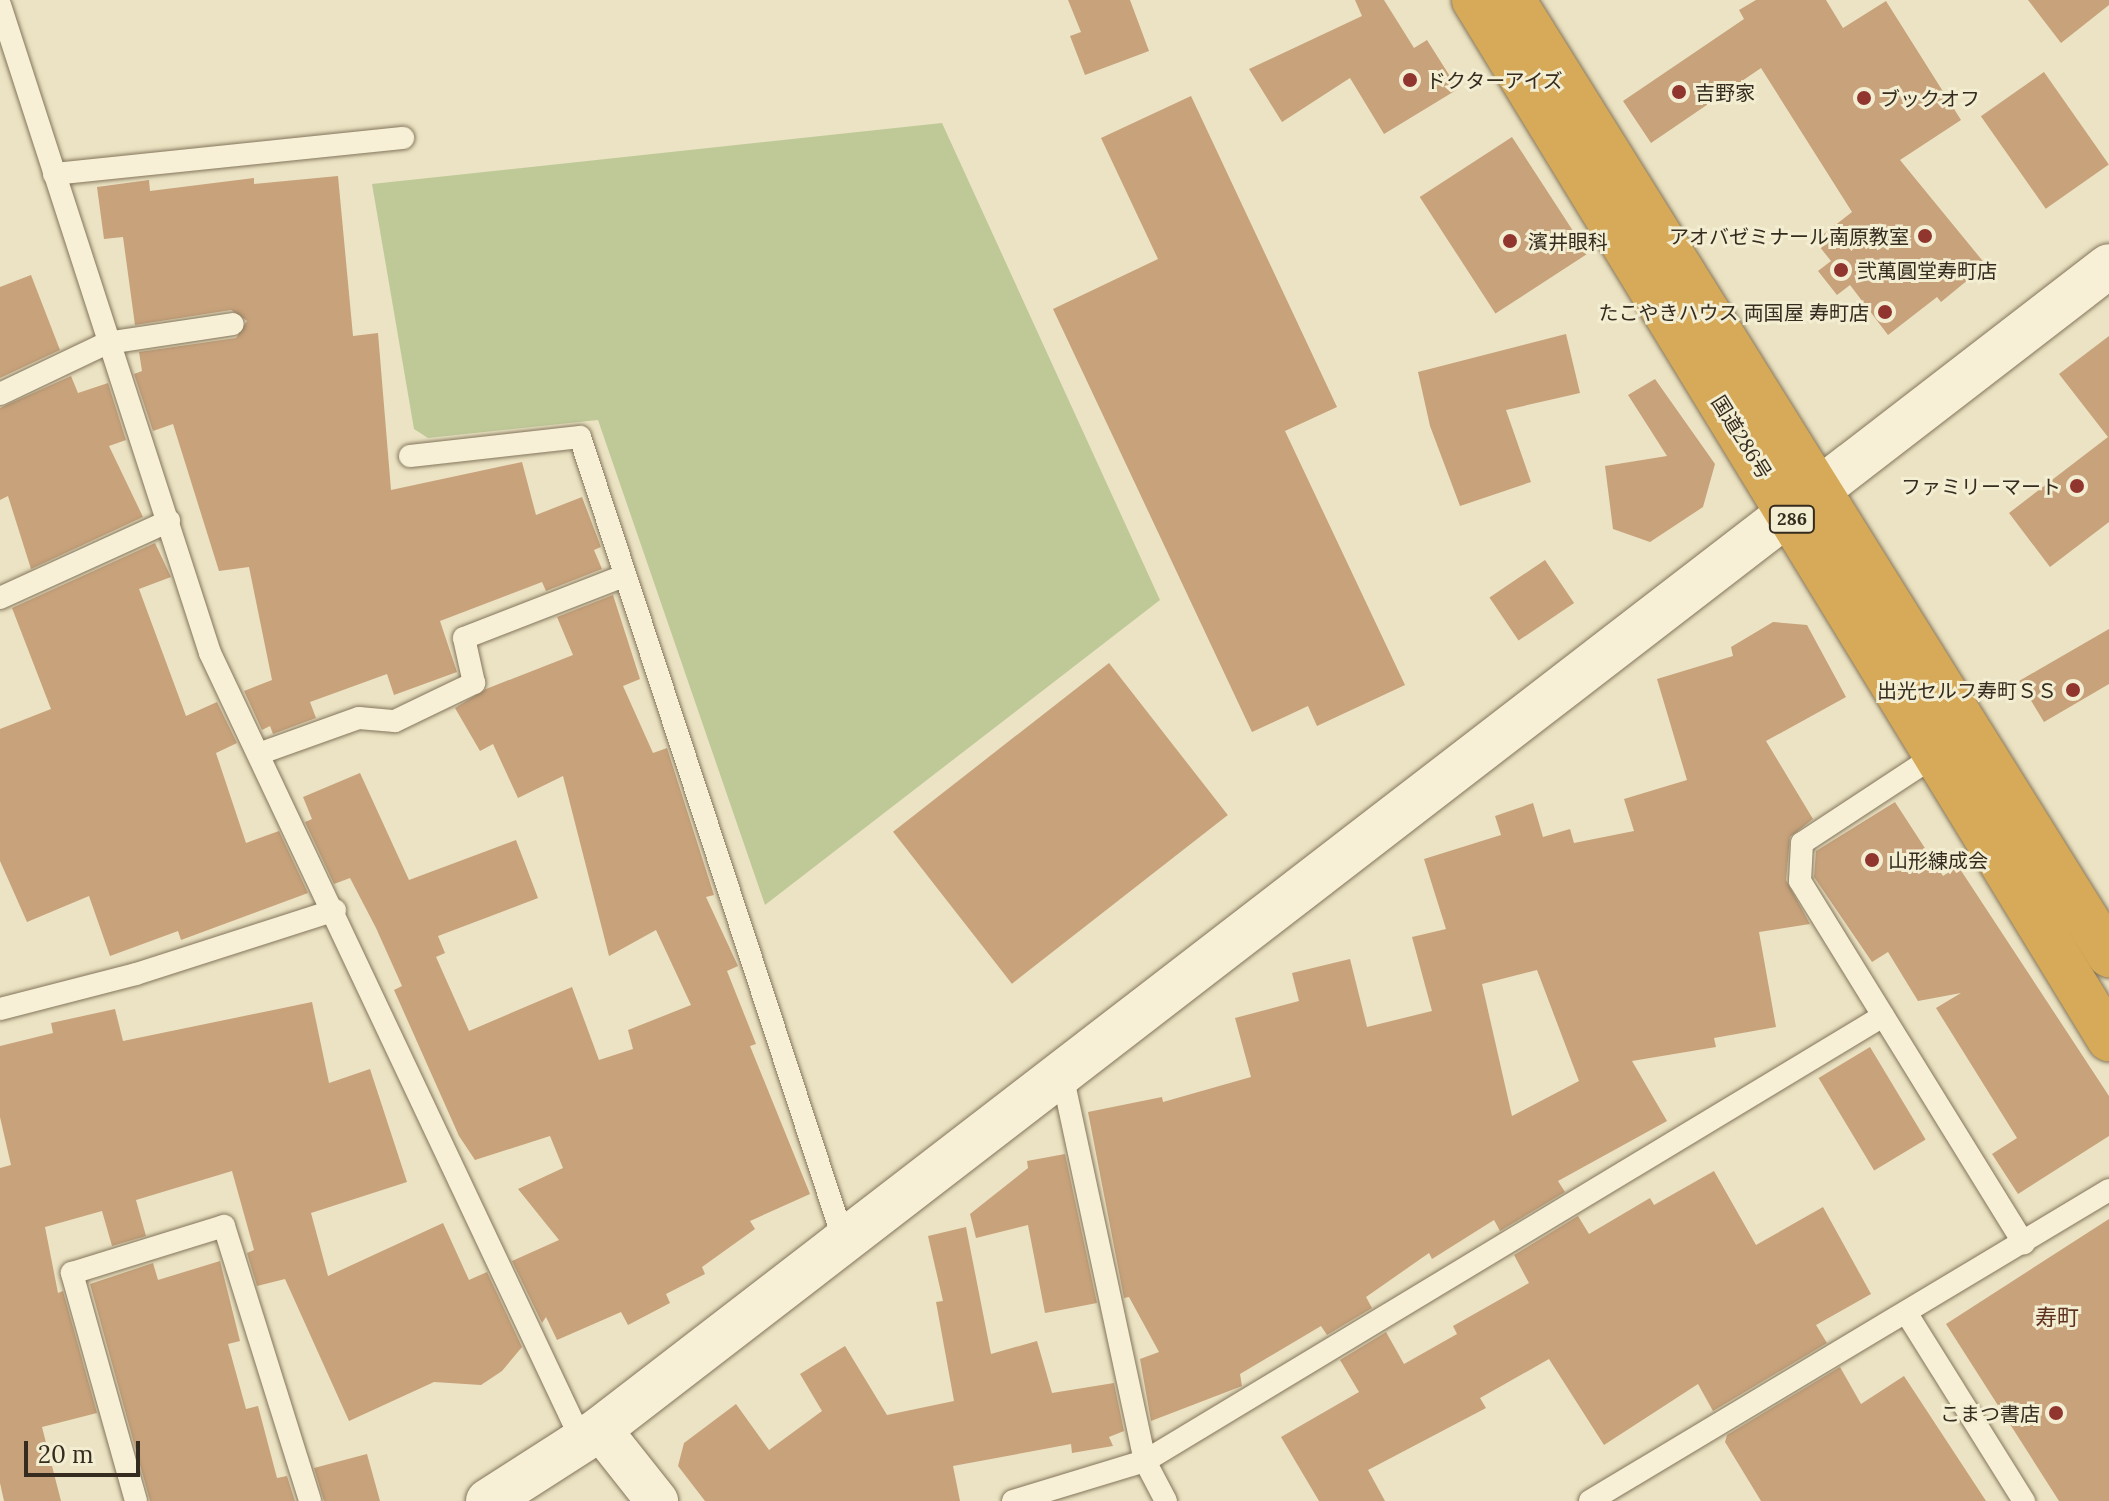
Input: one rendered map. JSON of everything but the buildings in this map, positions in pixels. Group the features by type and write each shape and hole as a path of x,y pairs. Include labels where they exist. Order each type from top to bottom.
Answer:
{"highway":[{"name":"国道286号","path":"1474,0 1803,501 2109,955"},
{"name":"国道286号","path":"1513,0 1803,501 1936,755 2109,1039"}],"street":[{"path":"488,1501 591,1435 2109,266"},
{"path":"591,1435 657,1501"}],"lane":[{"path":"0,5 107,343 169,521 210,653 591,1435"},
{"path":"54,174 403,138"},
{"path":"0,394 107,343 233,324"},
{"path":"410,456 580,437 843,1238"},
{"path":"0,598 169,521"},
{"path":"261,753 359,718 395,721 474,683 464,638 624,576"},
{"path":"1936,755 1802,843 1800,881 2024,1243"},
{"path":"0,1009 136,974 335,910"},
{"path":"1013,1501 1145,1461 1883,1016"},
{"path":"1062,1074 1145,1461 1166,1501"},
{"path":"1590,1501 1907,1314 2109,1190"},
{"path":"136,1501 72,1273 224,1226 310,1501"},
{"path":"1907,1314 2024,1501"}],"green space":[{"path":"942,123 1160,600 765,905 598,420 428,438 414,429 372,184"}],"place":[{"name":"ドクターアイズ","path":"1410,80"},
{"name":"吉野家","path":"1679,92"},
{"name":"ブックオフ","path":"1864,98"},
{"name":"アオバゼミナール南原教室","path":"1925,236"},
{"name":"濱井眼科","path":"1510,241"},
{"name":"弐萬圓堂寿町店","path":"1841,270"},
{"name":"たこやきハウス 両国屋 寿町店","path":"1885,312"},
{"name":"ファミリーマート","path":"2077,486"},
{"name":"出光セルフ寿町ＳＳ","path":"2073,690"},
{"name":"山形練成会","path":"1872,860"},
{"name":"こまつ書店","path":"2056,1413"}],"district":[{"name":"寿町","path":"2057,1318"}]}
